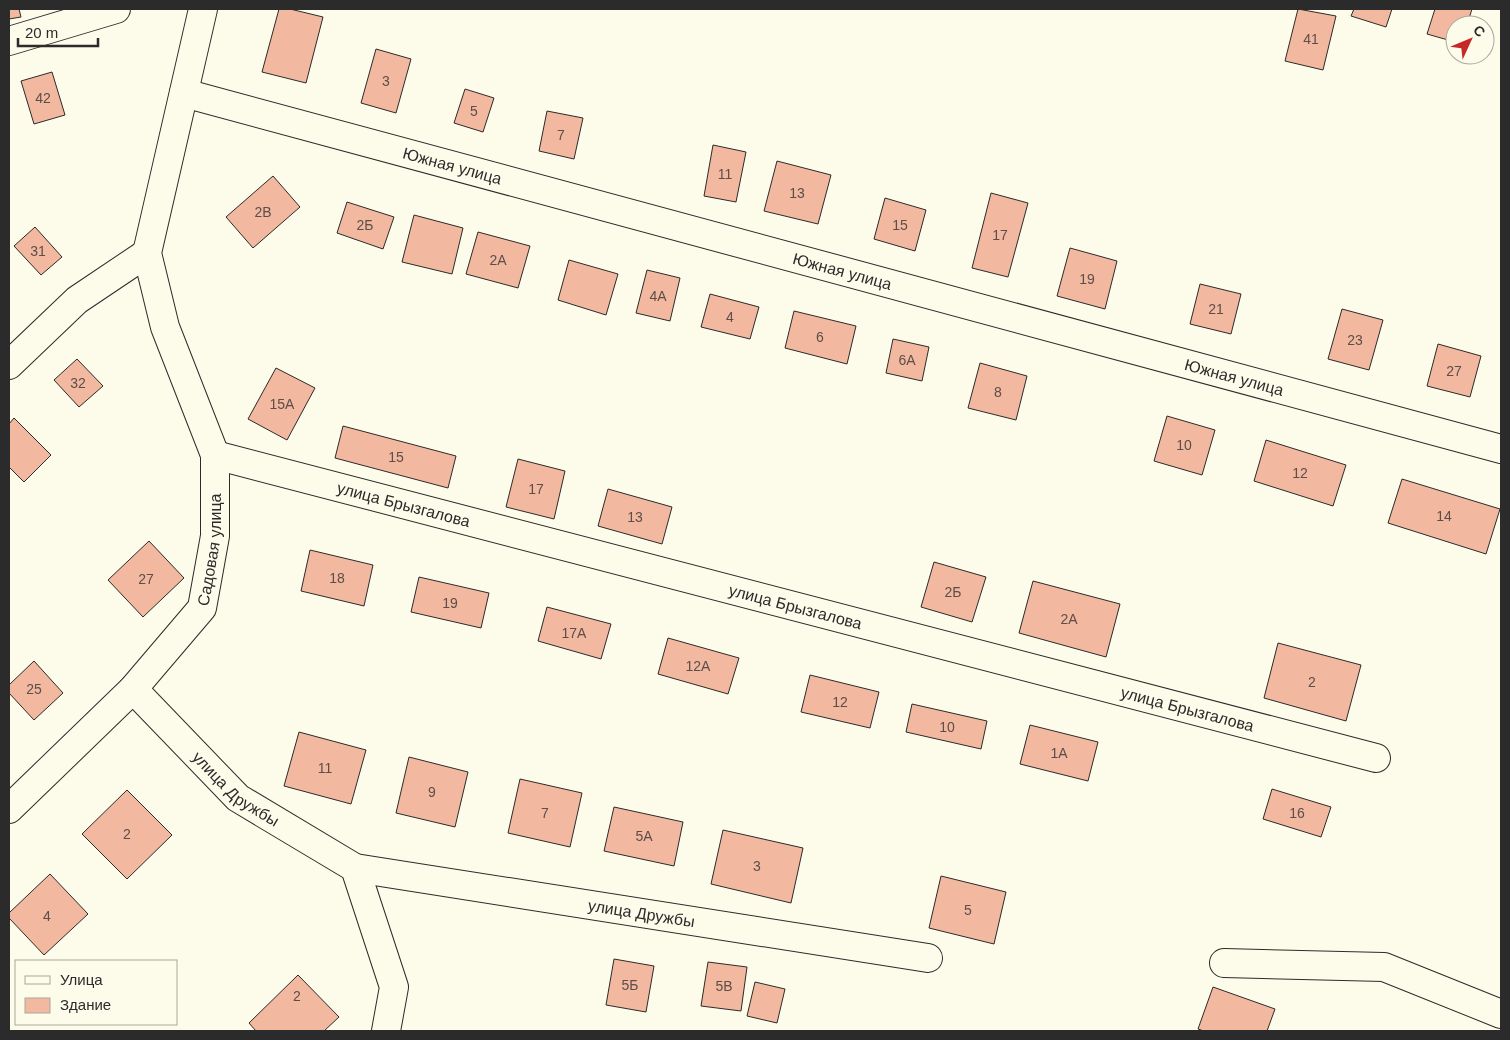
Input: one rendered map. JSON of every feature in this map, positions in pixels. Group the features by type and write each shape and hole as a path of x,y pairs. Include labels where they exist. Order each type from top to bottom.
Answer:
{"street":[{"path":"9,41 116,9"},
{"path":"9,365 77,300 147,253 203,9"},
{"name":"Южная улица","path":"184,93 1501,449"},
{"name":"Садовая улица","path":"9,809 133,689 202,608 215,536 215,455 165,327 147,253"},
{"name":"улица Брызгалова","path":"215,455 1376,758"},
{"name":"улица Дружбы","path":"133,689 238,798 355,868 928,958"},
{"path":"355,868 394,986 386,1031"},
{"path":"1224,963 1384,967 1501,1014"}],"building":[{"path":"9,9 19,9 21,17 9,19"},
{"path":"279,9 290,9 323,17 306,83 262,72"},
{"path":"1298,9 1336,16 1323,70 1285,61"},
{"path":"1354,9 1392,9 1386,27 1351,16"},
{"path":"1435,9 1472,9 1470,15 1445,15 1445,39 1427,34"},
{"path":"376,49 411,59 396,113 361,103"},
{"path":"52,72 65,115 34,124 21,81"},
{"path":"465,89 494,98 483,132 454,123"},
{"path":"547,111 583,118 574,159 539,151"},
{"path":"713,145 746,152 736,202 704,196"},
{"path":"777,161 831,175 818,224 764,211"},
{"path":"273,176 300,207 253,248 226,217"},
{"path":"991,193 1028,203 1008,277 972,268"},
{"path":"885,198 926,210 915,251 874,239"},
{"path":"347,202 394,217 383,249 337,233"},
{"path":"414,215 463,228 452,274 402,262"},
{"path":"35,227 62,257 41,275 14,246"},
{"path":"478,232 530,246 518,288 466,274"},
{"path":"1070,248 1117,261 1105,309 1057,296"},
{"path":"569,260 618,274 606,315 558,300"},
{"path":"647,270 680,278 670,321 636,313"},
{"path":"1200,284 1241,294 1231,334 1190,324"},
{"path":"710,294 759,307 750,339 701,327"},
{"path":"1342,309 1383,320 1369,370 1328,359"},
{"path":"794,311 856,326 847,364 785,348"},
{"path":"893,339 929,347 922,381 886,373"},
{"path":"1438,344 1481,356 1470,397 1427,386"},
{"path":"77,359 103,386 79,407 54,380"},
{"path":"980,363 1027,376 1016,420 968,408"},
{"path":"276,368 315,388 287,440 248,419"},
{"path":"1167,416 1215,430 1202,475 1154,461"},
{"path":"14,418 51,455 24,482 9,467 9,424"},
{"path":"343,426 456,456 448,488 335,458"},
{"path":"1266,440 1346,465 1333,506 1254,481"},
{"path":"518,459 565,471 554,519 506,507"},
{"path":"1402,479 1500,509 1486,554 1388,523"},
{"path":"608,489 672,507 662,544 598,526"},
{"path":"149,541 184,578 143,617 108,580"},
{"path":"310,550 373,565 364,606 301,591"},
{"path":"934,562 986,577 972,622 921,607"},
{"path":"419,577 489,593 481,628 411,612"},
{"path":"1033,581 1120,604 1106,657 1019,633"},
{"path":"547,607 611,624 601,659 538,641"},
{"path":"668,638 739,658 728,694 658,674"},
{"path":"1278,643 1361,665 1346,721 1264,698"},
{"path":"34,661 63,693 34,720 9,693 9,685"},
{"path":"810,675 879,692 870,728 801,712"},
{"path":"912,704 987,721 981,749 906,732"},
{"path":"1030,725 1098,742 1088,781 1020,764"},
{"path":"299,732 366,750 351,804 284,786"},
{"path":"409,757 468,772 455,827 396,813"},
{"path":"520,779 582,793 570,847 508,833"},
{"path":"1272,789 1331,807 1321,837 1263,819"},
{"path":"127,790 172,835 127,879 82,834"},
{"path":"614,807 683,822 674,866 604,851"},
{"path":"723,830 803,848 791,903 711,884"},
{"path":"50,874 88,914 44,955 9,918 9,913"},
{"path":"941,876 1006,892 994,944 929,928"},
{"path":"614,959 654,966 646,1012 606,1005"},
{"path":"708,962 747,967 741,1011 701,1006"},
{"path":"298,975 339,1017 324,1031 256,1031 249,1023"},
{"path":"755,982 785,989 777,1023 747,1016"},
{"path":"1213,987 1275,1009 1267,1031 1204,1031 1198,1029"}]}
